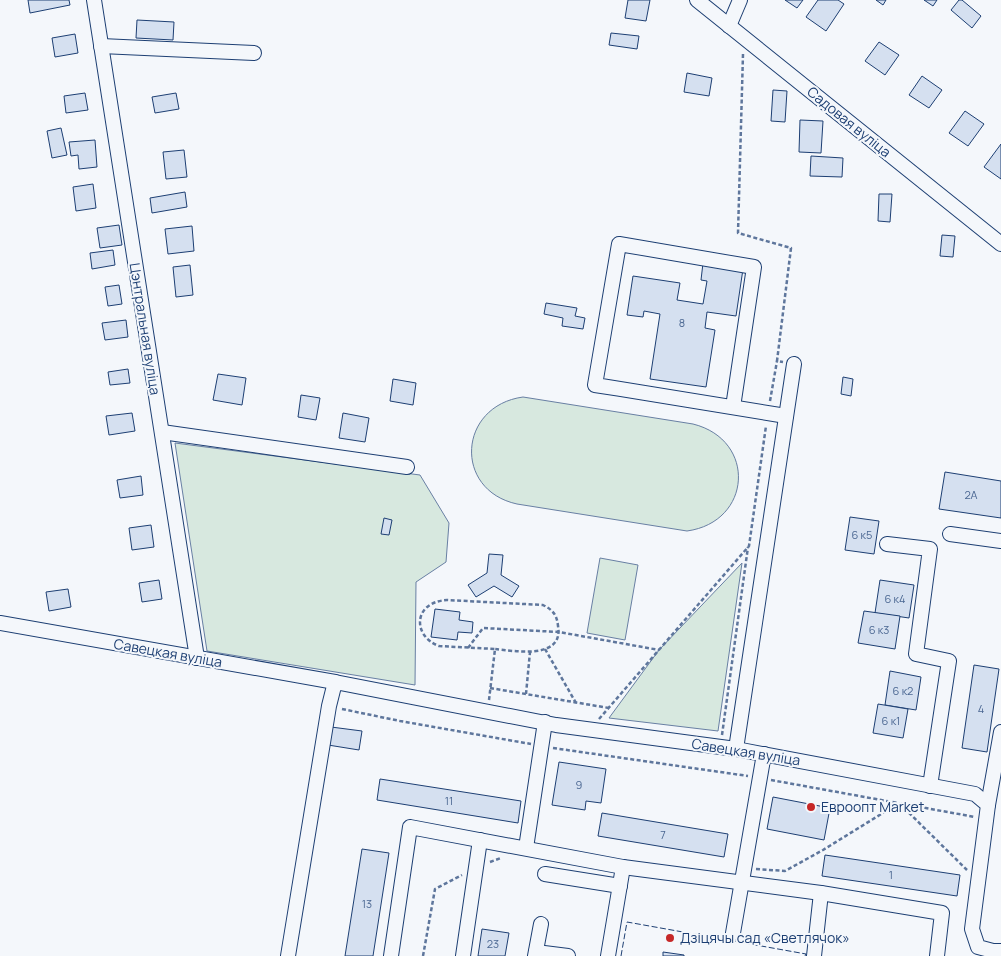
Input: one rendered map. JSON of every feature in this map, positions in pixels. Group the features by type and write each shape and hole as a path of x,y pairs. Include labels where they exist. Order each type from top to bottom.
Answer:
{"street":[{"name":"Цэнтральная вуліца","path":"94,0 197,658"},
{"name":"Садовая вуліца","path":"697,0 1001,244"},
{"path":"729,26 740,0"},
{"path":"101,46 254,53"},
{"path":"733,407 754,267 619,244 595,385 786,416"},
{"path":"736,749 794,364"},
{"path":"162,432 408,468"},
{"path":"950,534 1001,541"},
{"path":"888,544 930,549 916,654 949,661 930,786"},
{"name":"Савецкая вуліца","path":"0,624 335,682 545,722 764,754 974,794 987,812"},
{"path":"288,956 329,706 335,682"},
{"path":"526,848 545,722"},
{"path":"1001,732 987,812 972,929 978,947 1001,951"},
{"path":"733,933 764,754"},
{"path":"391,956 410,828 623,867 821,893 942,913 937,956"},
{"path":"463,956 480,840"},
{"path":"608,956 623,867"},
{"path":"545,874 620,886"},
{"path":"814,956 821,893"},
{"path":"541,924 535,954 568,956"}],"path":[{"path":"721,747 748,546 777,361 791,248 738,233 744,39"},
{"path":"777,361 794,364"},
{"path":"590,729 748,546"},
{"path":"447,600 543,605 552,610 555,615 559,632 557,639 540,652 468,648 439,646 432,643 421,629 420,621 422,612 428,605 436,601 447,600"},
{"path":"468,648 483,628 559,632 659,650"},
{"path":"488,712 494,649"},
{"path":"545,649 576,703"},
{"path":"526,694 530,652"},
{"path":"490,688 609,708"},
{"path":"329,706 400,721 541,746 760,778 899,803 987,812"},
{"path":"745,869 785,871 899,803"},
{"path":"899,803 978,881"}],"shaded area":[{"path":"523,397 693,424 714,433 728,446 736,463 738,480 734,497 724,513 709,524 687,531 517,504 496,496 482,483 474,466 472,449 476,431 486,416 501,404"},
{"path":"175,443 420,475 449,523 446,562 416,582 415,685 207,651"},
{"path":"600,558 638,565 625,640 587,633"},
{"path":"742,563 718,731 609,718 659,650"}],"building":[{"path":"28,0 69,0 70,5 30,13"},
{"path":"628,0 650,0 646,21 625,18"},
{"path":"785,0 803,0 797,8"},
{"path":"818,0 838,0 844,4 826,31 806,17"},
{"path":"876,0 886,0 883,5"},
{"path":"924,0 937,0 933,6"},
{"path":"959,0 962,0 981,16 972,28 951,10"},
{"path":"137,20 174,22 173,40 136,38"},
{"path":"611,33 639,36 637,49 609,45"},
{"path":"75,34 78,53 55,57 52,38"},
{"path":"879,42 899,55 885,75 865,61"},
{"path":"687,73 712,78 709,96 684,92"},
{"path":"922,76 942,90 929,108 909,95"},
{"path":"773,90 787,91 785,122 771,121"},
{"path":"85,93 88,110 66,113 64,96"},
{"path":"176,93 179,109 155,113 152,97"},
{"path":"965,111 984,124 968,146 949,133"},
{"path":"800,120 823,121 821,153 799,152"},
{"path":"61,128 67,155 52,158 47,131"},
{"path":"95,140 97,167 79,169 78,155 71,156 69,142"},
{"path":"1001,144 1001,179 984,167"},
{"path":"184,150 187,177 166,179 163,152"},
{"path":"811,156 843,158 842,177 810,176"},
{"path":"93,184 96,208 76,211 73,187"},
{"path":"185,192 187,207 152,213 150,198"},
{"path":"879,194 892,194 890,222 878,221"},
{"path":"119,225 122,245 100,248 97,228"},
{"path":"192,226 194,251 168,254 165,229"},
{"path":"942,235 955,236 953,257 940,256"},
{"path":"113,250 115,265 92,269 90,253"},
{"path":"703,263 743,269 736,316 707,312 705,328 715,330 706,387 650,379 660,314 644,311 643,317 627,315 633,276 680,283 677,300 703,304 707,281 701,280"},
{"path":"190,265 193,295 176,297 173,267"},
{"path":"119,285 122,304 108,306 105,287"},
{"path":"546,303 577,308 575,316 585,318 583,329 562,326 563,318 544,314"},
{"path":"126,320 128,337 105,340 102,323"},
{"path":"128,369 130,383 110,385 108,372"},
{"path":"218,374 246,378 242,405 213,400"},
{"path":"843,377 853,379 851,396 841,394"},
{"path":"393,379 416,383 413,405 390,401"},
{"path":"301,395 320,398 316,420 298,417"},
{"path":"132,413 135,431 109,435 106,416"},
{"path":"343,413 369,418 365,442 339,438"},
{"path":"945,472 1001,481 1001,518 939,509"},
{"path":"141,476 143,495 120,498 117,480"},
{"path":"850,517 879,521 874,554 845,550"},
{"path":"384,518 392,520 389,535 381,534"},
{"path":"151,525 154,547 132,550 129,528"},
{"path":"489,554 503,555 501,575 519,586 512,597 494,586 476,597 468,585 487,573"},
{"path":"159,580 162,599 142,602 139,583"},
{"path":"880,580 914,585 909,618 875,613"},
{"path":"68,589 71,607 49,611 46,592"},
{"path":"435,609 460,612 459,620 473,622 472,633 458,632 457,640 431,637"},
{"path":"864,611 900,616 895,649 858,643"},
{"path":"974,665 999,669 987,752 962,748"},
{"path":"890,671 921,677 916,710 885,705"},
{"path":"878,704 908,709 903,738 873,733"},
{"path":"331,727 362,731 359,750 328,745"},
{"path":"559,762 606,769 601,803 586,801 585,810 552,805"},
{"path":"380,779 521,801 518,823 377,800"},
{"path":"773,797 830,808 824,840 767,829"},
{"path":"602,813 728,834 724,857 598,836"},
{"path":"362,849 389,853 373,956 345,956"},
{"path":"825,855 960,875 957,896 822,876"},
{"path":"482,929 509,933 505,956 478,956"},
{"path":"663,952 684,955 684,956 663,956"}],"fence":[{"path":"621,956 627,922 806,954 805,956"}],"place":[{"name":"Евроопт Market","path":"811,807"},
{"name":"Дзіцячы сад «Светлячок»","path":"670,938"}]}
